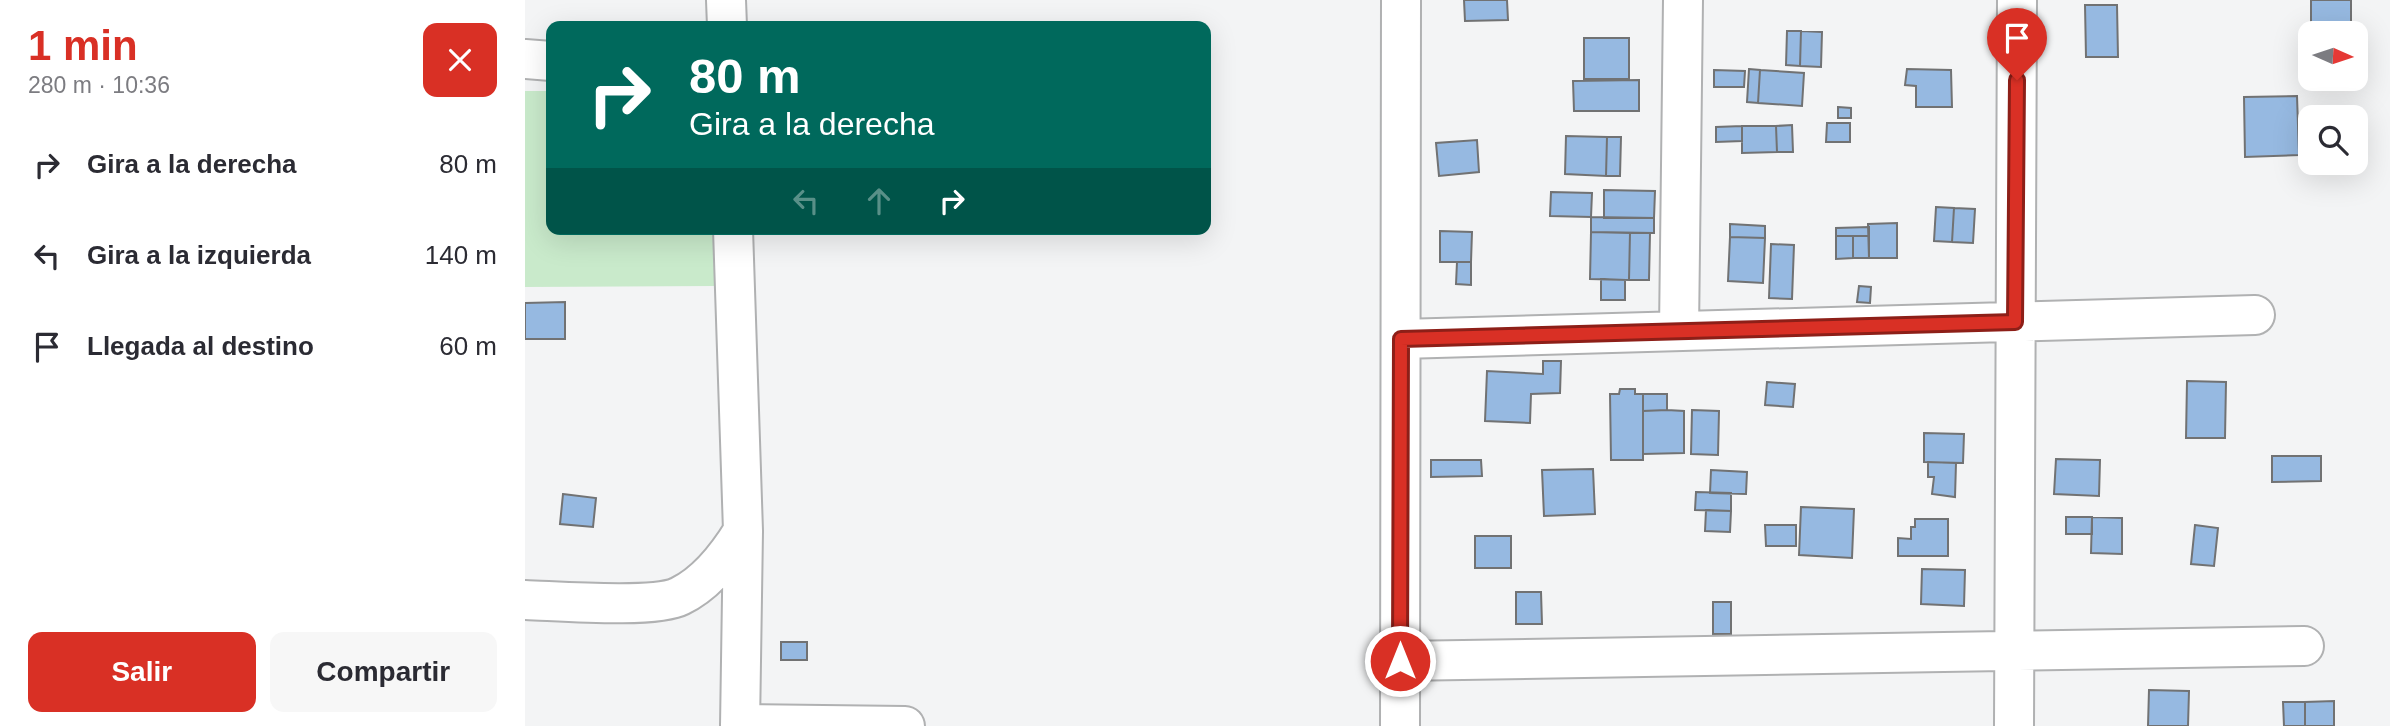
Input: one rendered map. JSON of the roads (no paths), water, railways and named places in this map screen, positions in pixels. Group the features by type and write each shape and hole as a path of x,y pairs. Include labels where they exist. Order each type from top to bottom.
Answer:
{"street":[{"path":"726,0 727,21"},
{"path":"1400,726 1401,0"},
{"path":"1679,331 1683,0"},
{"path":"2014,726 2017,0"},
{"path":"525,59 546,61"},
{"path":"733,235 743,531 740,725 905,726"},
{"path":"1401,339 2255,315"},
{"path":"525,600 648,602 678,598 726,558 743,531"},
{"path":"1400,661 2304,646"}]}
